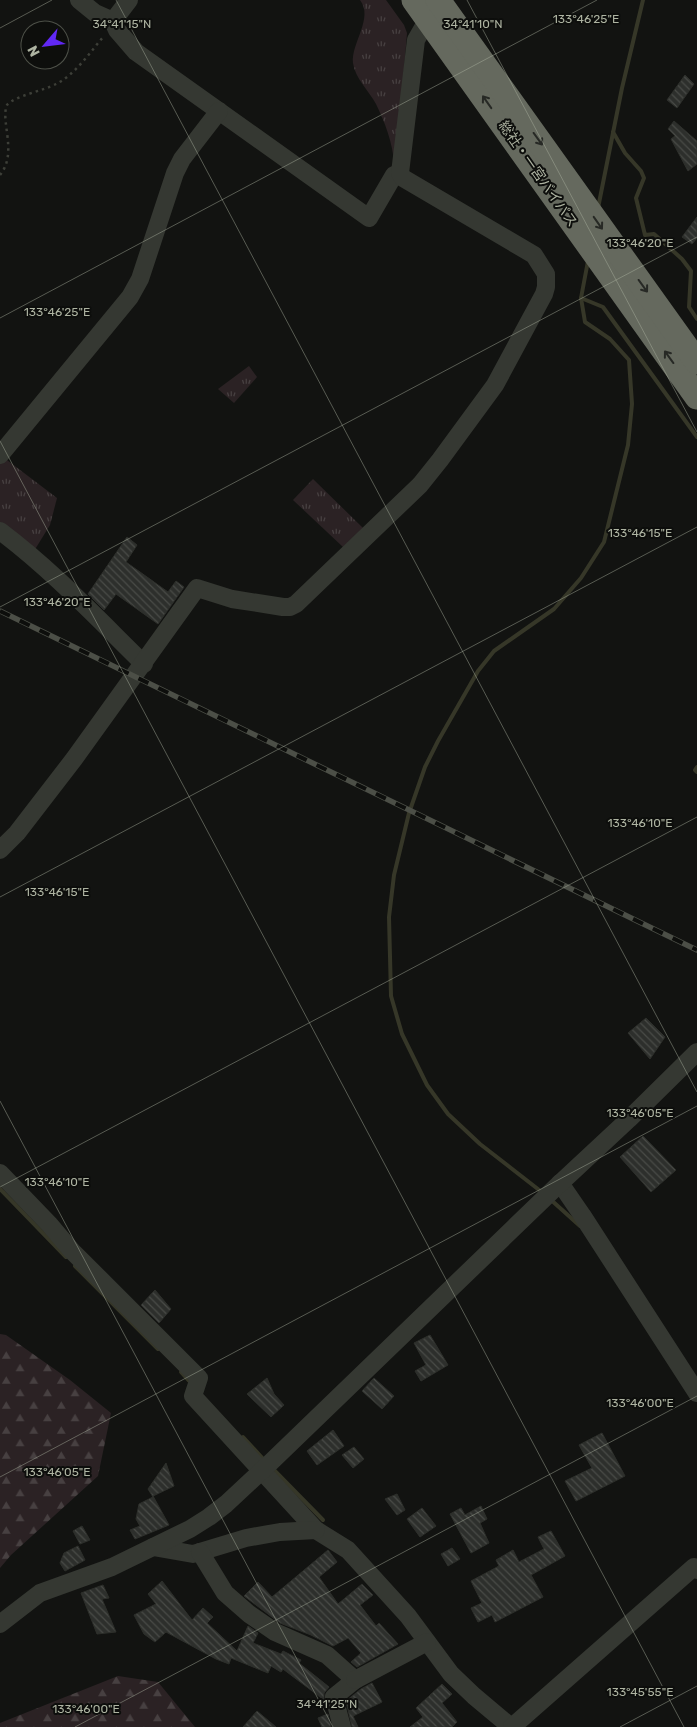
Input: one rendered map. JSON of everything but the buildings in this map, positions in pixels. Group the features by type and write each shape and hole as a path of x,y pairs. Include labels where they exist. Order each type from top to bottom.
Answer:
{"highway":[{"name":"総社・一宮バイパス","path":"424,5 581,199 697,362"},
{"name":"総社・一宮バイパス","path":"424,5 576,228 697,397"}],"street":[{"path":"79,0 95,13 114,23 117,30 136,52 369,218 394,175 400,173"},
{"path":"114,23 129,0"},
{"path":"0,850 17,833 144,664 197,588 232,598 283,607 290,607 296,604 420,485 494,385 528,326 546,286 546,274 534,255 403,178 400,173 416,40 424,5"},
{"path":"0,455 130,297 140,279 175,173 182,159 219,111"},
{"path":"0,530 36,560 144,664"},
{"path":"0,1624 40,1593 112,1567 190,1529 209,1517 266,1468 558,1185 695,1057"},
{"path":"0,1173 72,1251 199,1378 193,1396 266,1468 316,1530 348,1550 408,1616 451,1674 511,1727 694,1567 697,1570"},
{"path":"558,1185 582,1215 697,1393"},
{"path":"153,1547 193,1554 246,1538 280,1532 316,1530"},
{"path":"200,1552 225,1593 249,1614 275,1632 328,1655 355,1680"},
{"path":"342,1727 334,1697 355,1680 427,1642"}],"path":[{"path":"0,175 5,169 7,158 2,119 4,109 16,99 38,92 69,76 114,23"}],"green space":[{"path":"360,0 386,0 404,25 407,33 394,163 390,141 382,118 376,104 354,69 353,55 365,15 364,7"},
{"path":"249,366 257,377 234,403 218,389"},
{"path":"3,457 57,498 50,525 34,551 0,524 0,461"},
{"path":"313,479 363,528 343,547 293,500"},
{"path":"0,1334 6,1335 70,1380 111,1413 98,1476 11,1555 0,1568"},
{"path":"118,1676 158,1682 195,1727 0,1727 0,1723"}],"waterway":[{"path":"598,208 622,88 643,0"},
{"path":"613,132 625,153 641,171 644,178 636,198 645,235 654,234 682,259 691,271 689,307 697,319"},
{"path":"543,1193 480,1144 448,1114 427,1085 402,1034 391,996 389,917 394,875 409,813 425,767 478,671 494,651 554,609 581,578 604,542 628,445 632,404 629,360 610,339 585,322 581,298 588,261"},
{"path":"581,298 603,307 697,437"},
{"path":"697,767 695,770 697,772"},
{"path":"0,1189 66,1257"},
{"path":"550,1199 580,1226"},
{"path":"75,1266 158,1349"},
{"path":"181,1372 191,1383"},
{"path":"243,1437 265,1461"},
{"path":"272,1468 323,1520"}],"railway":[{"path":"0,611 697,950"}]}
